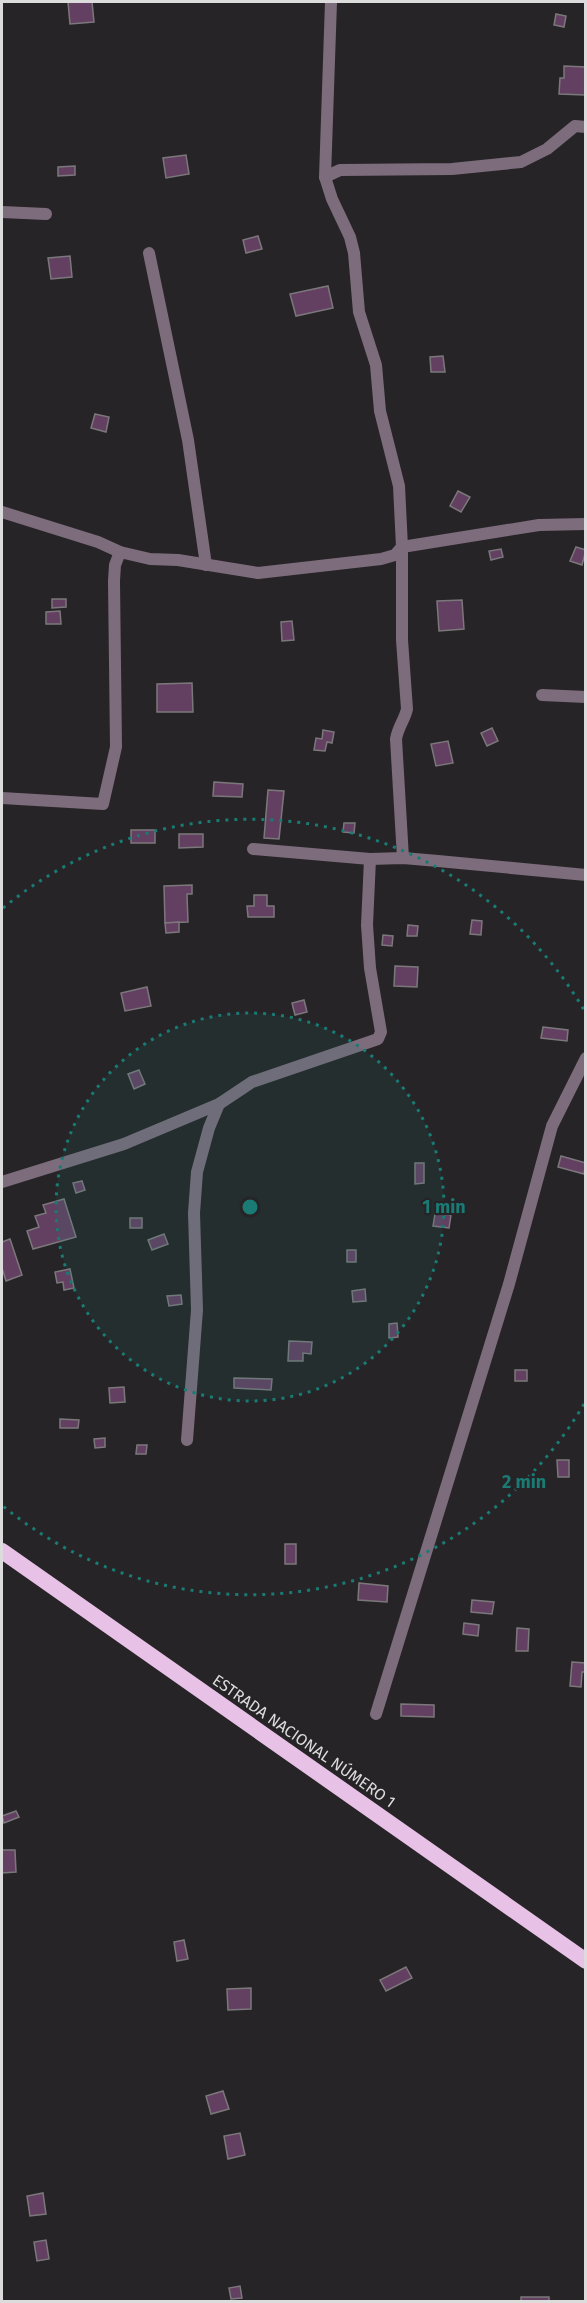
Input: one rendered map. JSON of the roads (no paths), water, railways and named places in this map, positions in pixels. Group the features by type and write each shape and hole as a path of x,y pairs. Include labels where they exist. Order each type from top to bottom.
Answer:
{"highway":[{"name":"ESTRADA NACIONAL NÚMERO 1","path":"2,1551 585,1961"}],"street":[{"path":"331,2 325,177 332,199 346,225 354,253 359,312 376,365 380,411 399,486 402,547 402,640 407,709 396,739 403,858"},
{"path":"325,177 340,170 452,169 521,162 547,150 575,126 585,127"},
{"path":"2,212 46,214"},
{"path":"149,253 188,440 206,565"},
{"path":"2,512 98,542 120,552 150,559 178,560 258,573 381,560 395,555 402,547 539,525 585,524"},
{"path":"2,798 103,804 116,747 114,581 115,565 120,552"},
{"path":"542,695 585,697"},
{"path":"253,849 370,859 403,858 585,875"},
{"path":"2,1182 124,1144 219,1104 252,1082 378,1039 381,1032 370,968 367,925 370,859"},
{"path":"376,1714 509,1284 549,1136 585,1058"},
{"path":"187,1440 196,1310 194,1214 196,1172 219,1104"}]}
